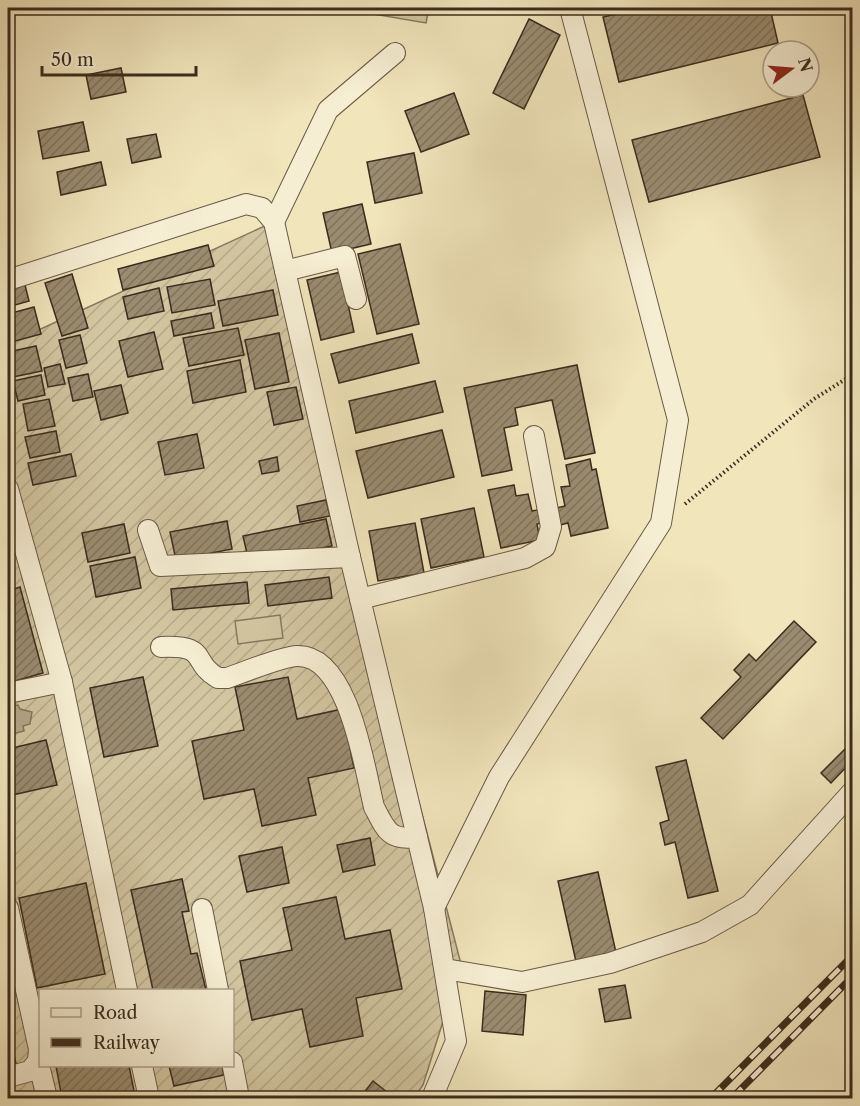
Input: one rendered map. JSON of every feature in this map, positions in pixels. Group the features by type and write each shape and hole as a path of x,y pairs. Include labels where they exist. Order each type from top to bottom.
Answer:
{"street":[{"path":"434,908 499,777 661,523 678,420 570,8"},
{"path":"274,222 328,110 395,53"},
{"path":"8,280 246,204 262,208 274,222 350,557 434,908 456,1041 432,1098"},
{"path":"285,271 345,256 356,299"},
{"path":"360,599 525,558 545,547 551,527 534,436"},
{"path":"8,489 12,526 62,682 127,989"},
{"path":"148,530 160,566 350,557"},
{"path":"161,647 182,647 194,650 218,678 227,678 297,656 316,661 332,678 354,721 374,807 380,818 394,836 400,839 417,837"},
{"path":"8,693 62,682"},
{"path":"445,969 522,982 610,963 702,932 750,905 852,792"},
{"path":"8,908 39,1048 39,1065"},
{"path":"202,909 219,989"},
{"path":"8,1077 30,1071 38,1061"},
{"path":"39,1067 47,1098"},
{"path":"142,1067 149,1098"},
{"path":"233,1067 239,1098"}],"path":[{"path":"661,523 814,399 852,375"}],"shaded area":[{"path":"338,8 429,8 426,23"},
{"path":"269,224 461,964 423,1085 414,1098 8,1098 8,344"},
{"path":"280,615 283,638 238,644 235,621"},
{"path":"18,705 20,709 32,712 30,724 23,726 24,731 8,735 8,707"}],"building":[{"path":"643,8 770,8 777,39 761,39 761,47 619,82 603,17"},
{"path":"529,19 560,35 524,109 493,93"},
{"path":"121,68 126,92 91,99 86,75"},
{"path":"454,93 469,134 421,152 405,111"},
{"path":"788,99 804,99 820,157 649,202 632,140"},
{"path":"83,122 89,151 43,159 38,131"},
{"path":"156,134 161,157 132,163 127,139"},
{"path":"414,153 422,193 375,203 367,162"},
{"path":"101,162 106,185 61,195 57,172"},
{"path":"362,204 371,244 332,253 323,213"},
{"path":"400,244 419,324 377,334 358,254"},
{"path":"208,245 214,266 123,290 118,269"},
{"path":"341,272 354,332 321,340 307,280"},
{"path":"72,274 88,328 62,336 45,283"},
{"path":"210,279 215,305 172,313 167,287"},
{"path":"24,281 29,301 8,307 8,286"},
{"path":"159,288 164,311 128,319 123,297"},
{"path":"273,290 278,315 223,326 218,301"},
{"path":"34,307 41,334 8,343 8,314"},
{"path":"211,313 214,328 174,336 171,321"},
{"path":"238,328 244,355 189,366 183,338"},
{"path":"154,332 163,369 128,377 119,341"},
{"path":"279,333 289,382 255,389 245,340"},
{"path":"412,334 419,363 339,383 331,354"},
{"path":"80,335 87,363 66,368 59,340"},
{"path":"36,346 42,371 8,378 8,352"},
{"path":"240,360 246,392 193,403 187,371"},
{"path":"60,364 65,384 48,387 44,368"},
{"path":"577,365 595,453 565,459 552,400 515,408 518,425 504,428 512,470 482,476 464,388"},
{"path":"88,374 93,397 73,401 68,378"},
{"path":"41,375 45,395 18,401 13,381"},
{"path":"435,381 443,412 356,433 349,401"},
{"path":"121,385 128,413 101,420 94,391"},
{"path":"296,387 303,419 274,425 267,392"},
{"path":"49,399 55,426 28,431 23,404"},
{"path":"442,430 454,477 368,498 356,451"},
{"path":"56,431 60,452 30,458 25,437"},
{"path":"197,434 204,468 165,475 158,442"},
{"path":"71,454 76,476 33,485 28,463"},
{"path":"277,457 279,471 262,474 259,461"},
{"path":"590,459 592,470 596,469 608,528 571,536 568,523 556,526 552,509 565,506 561,487 570,486 566,465"},
{"path":"514,485 516,496 528,494 532,511 543,509 546,522 537,524 540,540 501,548 488,490"},
{"path":"326,500 330,516 300,522 297,506"},
{"path":"474,508 484,557 431,568 421,519"},
{"path":"326,519 332,546 249,562 243,536"},
{"path":"227,521 232,549 176,560 170,532"},
{"path":"415,523 424,573 378,581 369,531"},
{"path":"124,524 130,553 88,562 82,533"},
{"path":"135,557 141,588 96,597 90,566"},
{"path":"329,577 332,598 268,606 265,585"},
{"path":"247,582 249,603 173,610 171,589"},
{"path":"20,587 43,673 8,683 8,591"},
{"path":"794,621 816,642 723,739 701,718 741,677 734,670 749,654 756,661"},
{"path":"143,677 158,746 104,757 90,688"},
{"path":"288,677 297,719 342,709 354,768 308,778 316,815 262,826 254,789 204,799 192,741 244,730 235,687"},
{"path":"46,740 57,785 8,796 8,749"},
{"path":"848,746 852,750 852,761 831,783 821,773"},
{"path":"686,760 718,891 688,898 675,842 665,845 660,823 669,820 656,767"},
{"path":"370,838 375,865 343,872 337,845"},
{"path":"282,847 289,883 247,892 239,856"},
{"path":"598,872 617,957 577,966 558,881"},
{"path":"182,879 189,911 182,912 191,954 197,953 206,989 153,989 131,890"},
{"path":"86,883 105,974 37,988 19,898"},
{"path":"336,897 345,939 390,930 402,989 356,998 363,1036 310,1047 302,1009 252,1020 240,961 292,950 283,908"},
{"path":"625,985 631,1018 605,1022 599,989"},
{"path":"485,991 526,995 523,1035 482,1031"},
{"path":"8,1024 17,1069 8,1071"},
{"path":"56,1067 129,1067 134,1091 94,1098 62,1098"},
{"path":"169,1067 222,1067 224,1075 174,1086"},
{"path":"373,1081 392,1096 390,1098 360,1098"}],"railway":[{"path":"711,1098 852,956"},
{"path":"732,1098 852,977"}]}
